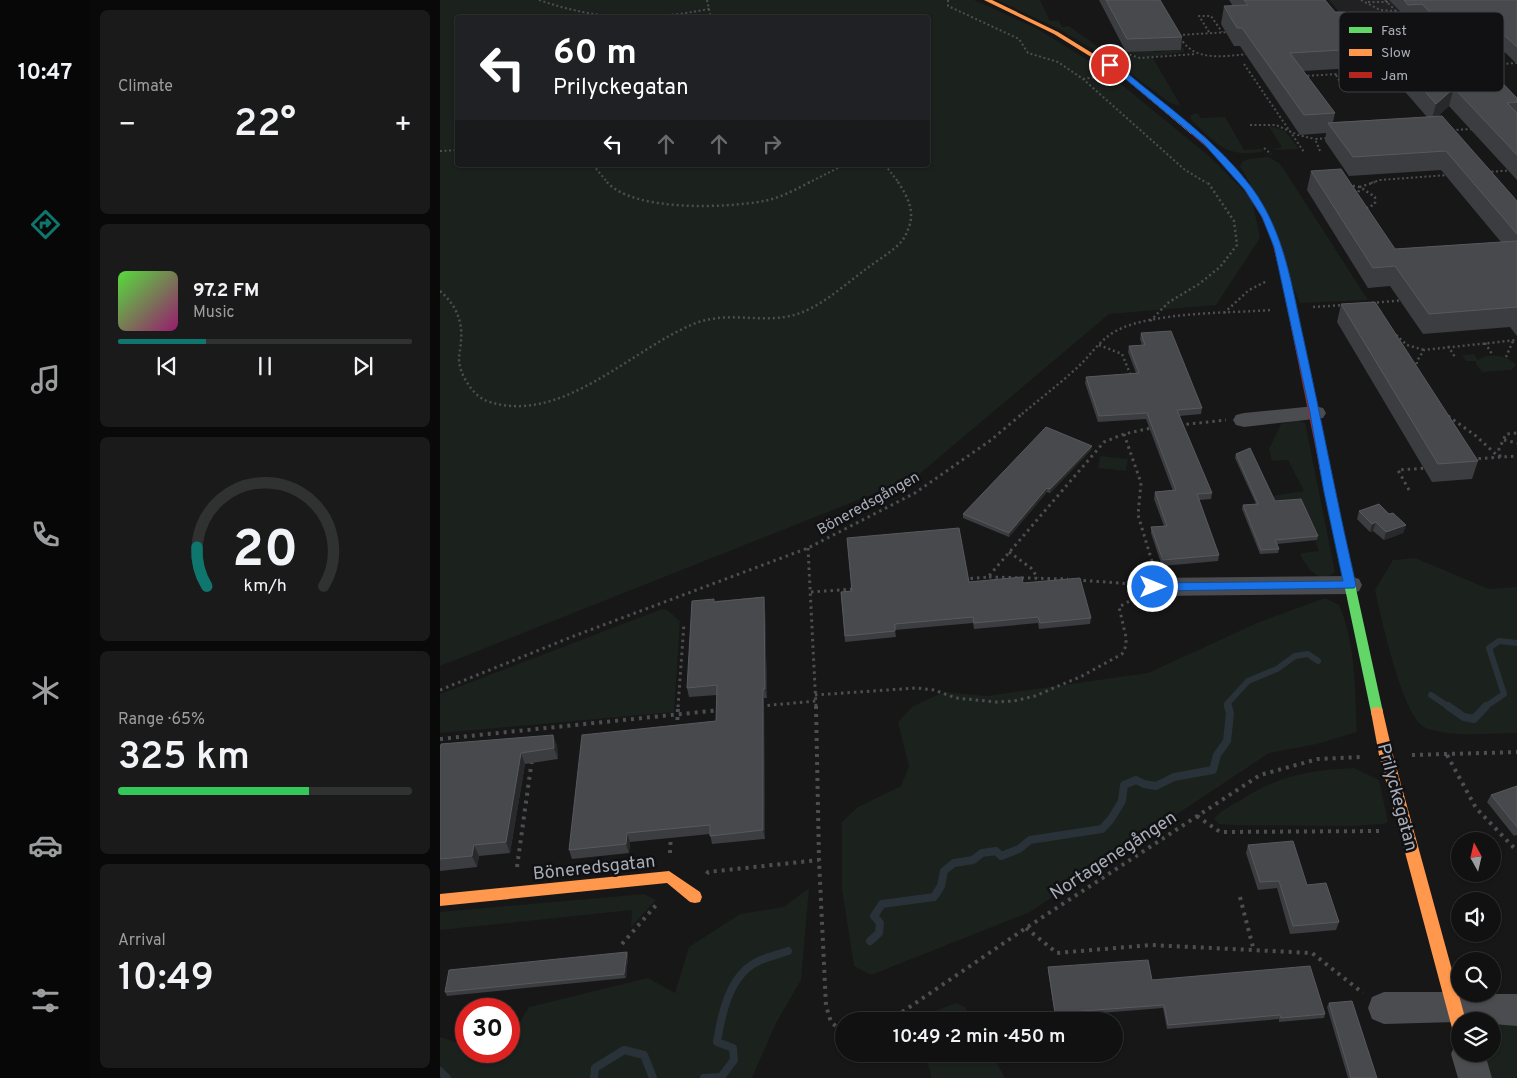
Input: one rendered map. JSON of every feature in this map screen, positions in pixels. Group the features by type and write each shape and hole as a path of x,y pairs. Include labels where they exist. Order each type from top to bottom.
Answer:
{"street":[{"name":"Prilyckegatan","path":"987,0 1056,32 1124,75 1207,142 1248,189 1266,217 1278,247 1315,413 1329,492 1386,755 1455,1012"},
{"path":"1244,420 1315,413"},
{"path":"1153,587 1350,585"},
{"name":"Böneredsgatan","path":"440,900 669,877 695,897"},
{"path":"1384,1008 1451,1017"},
{"path":"1501,1012 1517,1010"},
{"path":"1470,1062 1474,1078"}],"path":[{"path":"539,0 587,14 598,15"},
{"path":"707,0 711,15"},
{"path":"948,0 948,6 1019,39 1028,52 1058,62 1083,79 1186,170 1209,184 1234,221 1237,245 1220,268 1199,284 1169,302 1150,321"},
{"path":"1361,0 1380,10 1396,11"},
{"path":"1368,2 1386,1 1396,11"},
{"path":"660,15 709,9"},
{"path":"1210,33 1199,16 1211,16 1222,32"},
{"path":"1176,30 1186,48 1197,54 1209,57 1251,54"},
{"path":"1179,35 1231,32"},
{"path":"1504,44 1508,44"},
{"path":"1120,52 1140,58 1197,54"},
{"path":"1172,56 1175,60"},
{"path":"1504,64 1517,63"},
{"path":"1244,64 1304,152"},
{"path":"1336,75 1339,79"},
{"path":"1305,83 1300,76 1339,75"},
{"path":"1465,121 1472,129"},
{"path":"1250,125 1272,124 1290,132 1315,138 1334,137"},
{"path":"1451,130 1481,128"},
{"path":"1315,138 1320,151"},
{"path":"1264,148 1271,154"},
{"path":"440,151 455,150"},
{"path":"595,167 616,191 636,200 693,206 751,203 777,197 840,167"},
{"path":"440,291 452,303 460,316 463,331 458,362 475,394 487,401 516,408 535,407 612,372 658,341 697,323 721,317 785,317 802,312 830,294 903,240 908,230 911,217 909,204 904,191 886,167"},
{"path":"1481,172 1517,170"},
{"path":"1344,184 1360,187 1375,197 1374,206 1365,209 1356,197 1360,187 1380,180 1454,174"},
{"path":"1224,313 1241,295 1255,286 1265,282 1285,282"},
{"path":"1366,303 1410,300"},
{"path":"1375,303 1380,310"},
{"path":"1307,307 1346,305"},
{"name":"Böneredsgången","path":"440,690 574,636 808,548 915,493 991,440 1080,365 1099,345 1118,330 1150,321 1277,309"},
{"path":"1393,331 1407,345 1424,350 1517,340"},
{"path":"1506,356 1513,341"},
{"path":"1485,343 1492,354"},
{"path":"1099,345 1122,354 1133,382"},
{"path":"1448,346 1455,358"},
{"path":"1415,376 1417,361 1424,350"},
{"path":"1445,413 1476,436 1500,458"},
{"path":"1178,425 1244,420"},
{"path":"988,577 1104,442 1124,434 1160,427"},
{"path":"1500,458 1499,448 1506,434 1517,433"},
{"path":"1124,434 1141,484 1138,515 1155,571 1153,587"},
{"path":"1504,440 1517,443"},
{"path":"1466,462 1474,458 1517,456"},
{"path":"1410,490 1398,470 1433,467"},
{"path":"808,548 816,695 819,860 826,1006 828,1019 835,1028"},
{"path":"1009,552 1031,568 1038,578"},
{"path":"959,579 988,577 1117,581 1153,587"},
{"path":"816,695 916,688 934,690 956,698 972,700 1014,702 1035,696 1082,676 1122,654 1126,646 1126,637 1119,608 1153,587"},
{"path":"811,592 860,588"},
{"path":"677,734 684,624"},
{"path":"757,707 816,701"},
{"path":"440,739 727,710"},
{"path":"535,739 537,729"},
{"path":"1411,755 1517,752"},
{"path":"1447,755 1476,808 1517,851"},
{"name":"Nortagenegången","path":"902,1012 1026,928 1260,775 1318,759 1370,757"},
{"path":"513,892 533,758"},
{"path":"1197,816 1220,832 1408,831"},
{"path":"622,944 658,903 669,877 671,829"},
{"path":"695,897 708,872 819,860"},
{"path":"1240,897 1254,950"},
{"path":"1026,928 1057,953 1151,945 1312,953 1384,1008"}],"shaded area":[{"path":"440,0 974,0 1036,28 1104,70 1210,157 1252,199 1260,238 1216,305 1109,314 916,477 440,666"},
{"path":"997,0 1040,0 1050,21 1059,21 1062,27 1069,26 1108,54 1153,58 1181,106 1170,103 1122,67 1059,29"},
{"path":"1124,0 1154,52 1182,50 1180,47 1184,48 1184,52 1144,58 1124,52 1136,51"},
{"path":"1329,0 1418,0 1430,12 1339,12"},
{"path":"1197,113 1201,118 1225,117 1244,150 1260,149 1265,151 1241,153 1223,148 1191,120 1191,115"},
{"path":"1268,125 1285,131 1299,149 1271,150 1282,147"},
{"path":"1268,157 1279,163 1285,171 1368,300 1300,303 1247,178 1240,167 1242,162 1248,159"},
{"path":"1474,354 1478,360 1492,355 1508,359 1516,365 1511,370 1482,372 1476,361 1466,361 1462,355"},
{"path":"1296,420 1305,423 1335,572 1324,577 1315,574 1301,556 1301,553 1319,551 1315,541 1318,540 1301,502 1274,504 1271,496 1304,491 1288,460 1272,461 1269,449 1281,424"},
{"path":"1100,456 1128,459 1126,471 1098,468"},
{"path":"1415,558 1489,589 1517,587 1517,733 1448,733 1426,728 1417,720 1401,687 1387,642 1375,590 1393,560"},
{"path":"1325,598 1339,605 1349,635 1354,667 1357,732 1317,744 1269,753 1030,912 871,975 854,966 842,889 842,822 858,807 901,786 909,766 898,722 913,706 944,692 987,696 1148,673 1257,623"},
{"path":"662,609 667,610 680,621 674,712 440,733 440,694"},
{"path":"1354,768 1379,780 1388,822 1384,824 1350,826 1234,825 1219,824 1214,819 1225,809 1253,792 1280,780 1322,770"},
{"path":"809,888 801,980 776,1023 752,1078 440,1078 440,1037 455,1042 455,1063 520,1063 520,1022 529,1007 648,978 675,993 689,947 740,914 784,907"},
{"path":"644,894 656,900 631,927 632,910 440,930 440,912"},
{"path":"956,1003 965,1007 968,1012 933,1012"},
{"path":"1517,1024 1517,1078 1490,1078 1485,1062 1501,1062 1501,1025"},
{"path":"926,1062 996,1062 1005,1078 931,1078"}],"building":[{"path":"1106,0 1160,0 1182,37 1127,39"},
{"path":"1244,0 1325,0 1335,12 1339,12 1339,50 1290,53 1335,113 1304,115 1242,28 1237,28 1224,6 1248,5"},
{"path":"1404,0 1517,0 1517,47 1504,35 1504,12 1430,12 1422,4 1408,5"},
{"path":"1504,85 1517,98 1517,102 1507,103 1517,113 1517,155 1458,92 1504,92"},
{"path":"1425,92 1450,92 1436,104"},
{"path":"1442,116 1517,201 1517,234 1446,151 1353,157 1328,123"},
{"path":"1341,169 1395,249 1517,241 1517,307 1429,314 1395,266 1373,268 1311,171"},
{"path":"1375,302 1478,461 1438,464 1341,304"},
{"path":"1171,331 1202,408 1177,410 1212,493 1197,494 1219,555 1163,560 1151,527 1167,526 1155,492 1176,490 1147,413 1099,416 1086,377 1139,373 1129,346 1145,345 1141,333"},
{"path":"1046,427 1092,446 1050,489 1047,488 1009,533 963,514"},
{"path":"1250,448 1275,501 1301,499 1318,536 1275,540 1279,549 1261,550 1243,505 1258,504 1236,454"},
{"path":"1379,504 1389,514 1393,513 1406,525 1386,532 1376,522 1372,524 1359,511"},
{"path":"959,528 969,582 1022,577 1023,583 1080,578 1091,618 1040,623 1038,617 974,623 973,617 895,624 895,631 845,636 841,592 852,591 847,538"},
{"path":"764,597 763,830 710,836 710,825 627,833 626,844 569,850 582,735 716,721 717,685 687,688 692,601 714,599 714,602"},
{"path":"553,735 554,748 521,753 506,842 474,845 472,856 440,859 441,744"},
{"path":"1517,786 1517,827 1491,795"},
{"path":"1293,841 1307,885 1326,883 1339,922 1293,926 1279,881 1260,882 1248,845"},
{"path":"627,952 624,974 445,992 449,970"},
{"path":"1148,960 1152,980 1310,966 1325,1014 1281,1018 1280,1015 1168,1025 1164,1005 1055,1012 1048,967"},
{"path":"1352,1001 1377,1078 1351,1078 1329,1003"}],"waterway":[{"path":"1485,707 1504,694 1489,648 1499,641 1517,643"},
{"path":"1228,707 1227,704 1248,681 1277,669 1295,656 1308,654 1318,661"},
{"path":"1431,695 1449,707"},
{"path":"870,941 879,933 880,923 874,916 882,904 934,897 941,886 944,871 954,863 973,860 982,853 996,851 1001,856 1019,849 1030,840 1102,829 1111,819 1122,801 1124,785 1136,780 1144,784 1156,786 1174,777 1213,770 1217,755 1227,741 1230,713 1228,706"},
{"path":"1448,706 1464,717 1474,719 1485,707"},
{"path":"704,1078 721,1077 734,1060 733,1048 717,1042 724,1009 733,987 746,969 755,963 788,951"},
{"path":"594,1078 595,1068 624,1050 644,1055 653,1078"},
{"path":"440,1071 447,1078"}],"traffic: fast":[{"path":"1324,465 1377,712"}],"traffic: slow":[{"path":"987,0 1056,33 1124,75 1194,132"},
{"path":"1377,712 1386,755 1456,1012"},
{"path":"440,900 669,877 695,897"}],"traffic: jam":[{"path":"1194,132 1215,150 1242,182 1258,204 1275,238 1313,406 1324,465"}],"route":[{"path":"1110,65 1207,142 1248,189 1266,217 1278,247 1315,413 1329,492 1350,585 1153,587"}]}
